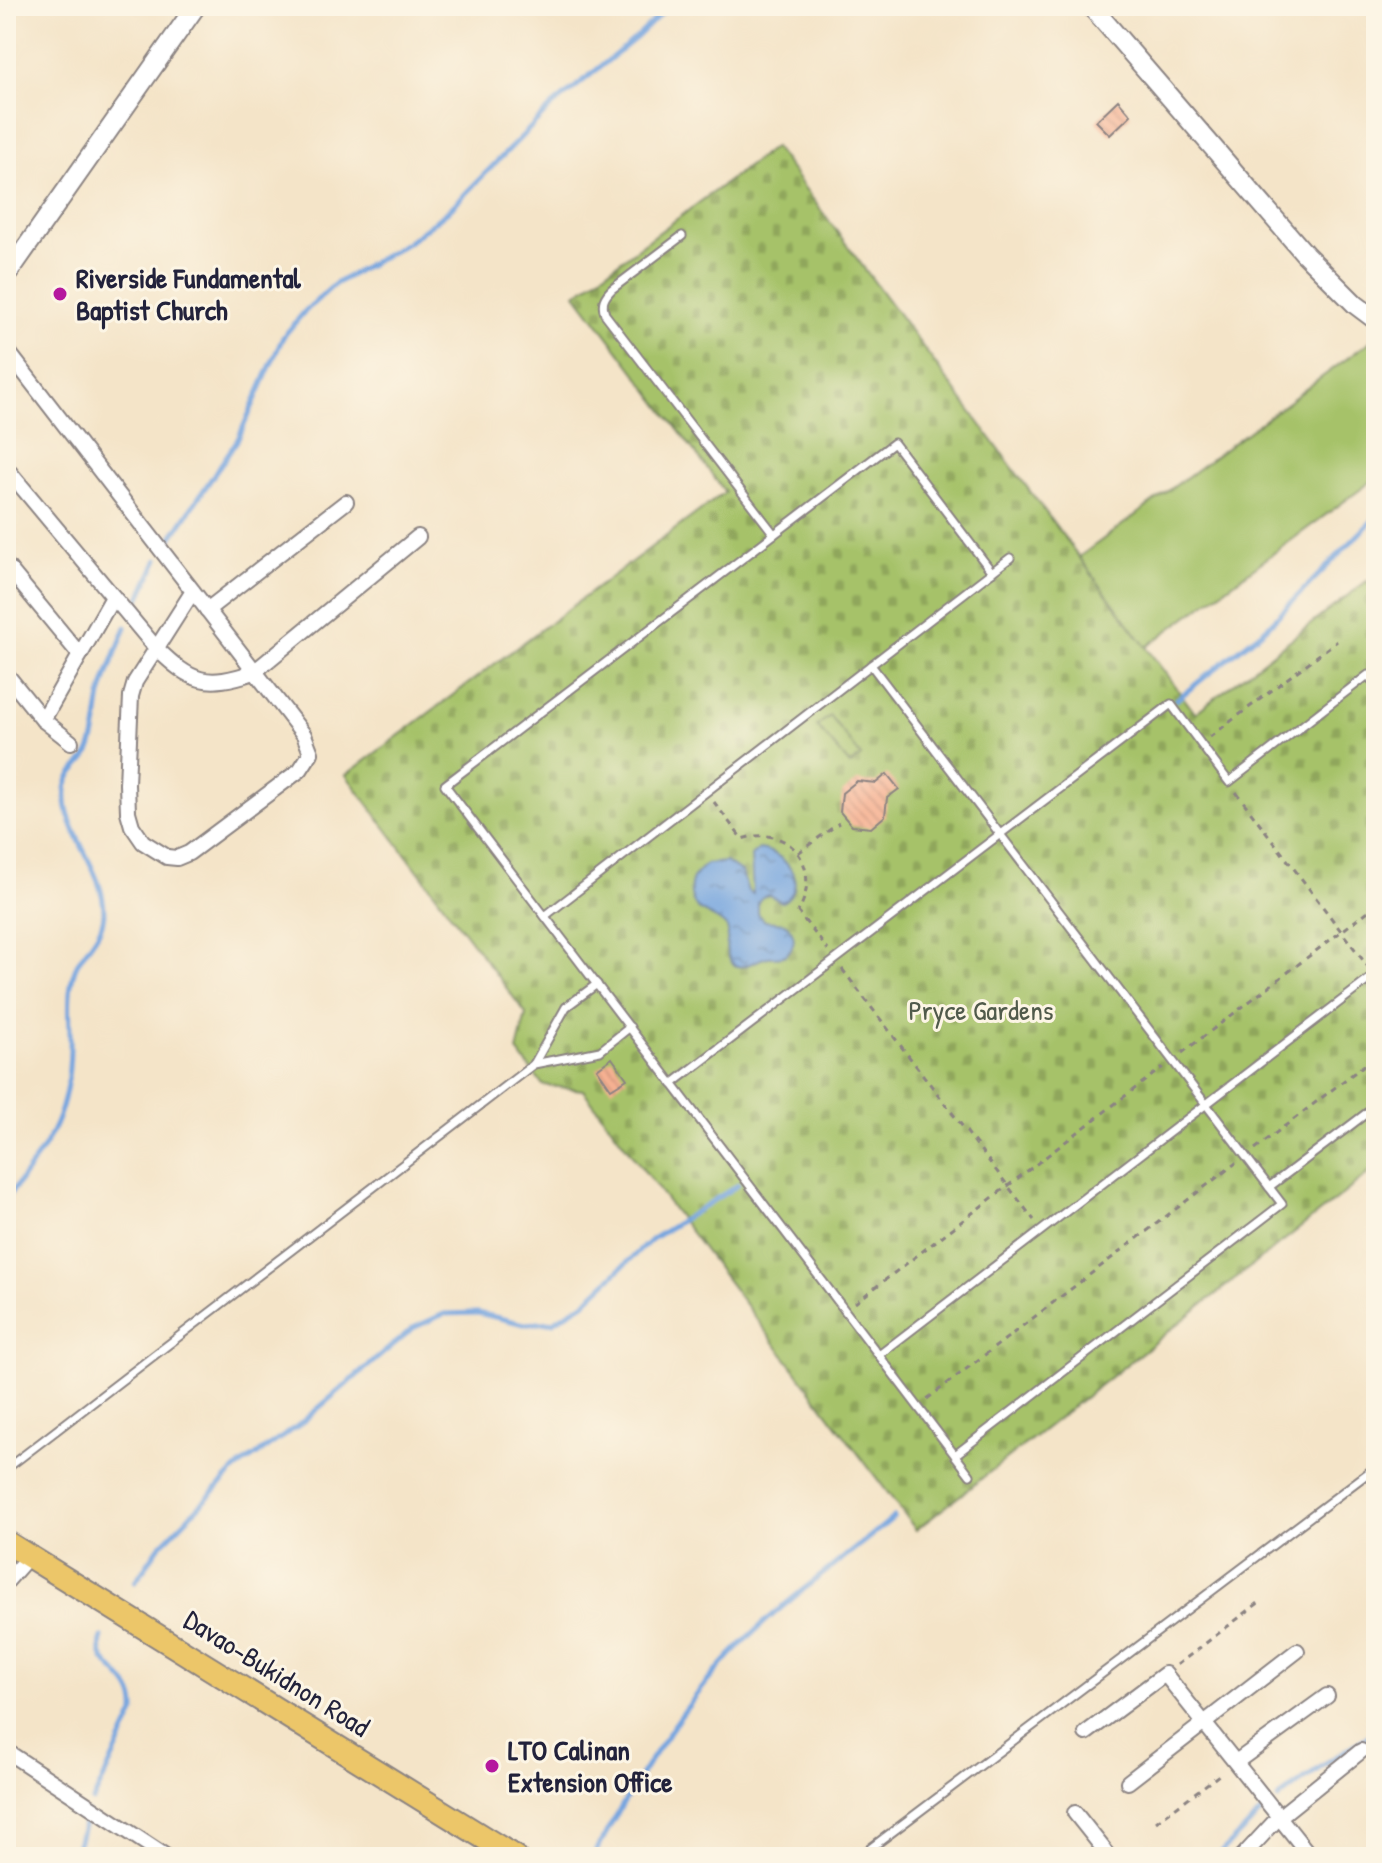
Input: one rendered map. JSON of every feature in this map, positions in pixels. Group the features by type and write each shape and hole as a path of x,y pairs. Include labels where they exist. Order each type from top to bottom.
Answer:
{"highway":[{"name":"Davao-Bukidnon Road","path":"6,1542 515,1857"}],"street":[{"path":"6,276 196,6"},
{"path":"1091,6 1305,254 1356,305 1376,320"},
{"path":"6,349 193,591 254,672 304,735 311,753 300,770 189,853 177,858 167,857 143,842 132,826 128,812 131,696 135,682 193,591"},
{"path":"6,468 156,648 179,670 195,680 227,681 254,672 418,537"},
{"path":"207,610 346,502"},
{"path":"6,565 80,655"},
{"path":"43,720 113,597"},
{"path":"6,674 43,720 71,742"},
{"path":"6,1582 29,1556"},
{"path":"1128,1782 1297,1651"},
{"path":"1086,1733 1165,1674 1311,1857"},
{"path":"1236,1762 1327,1696"},
{"path":"6,1751 167,1857"},
{"path":"1242,1857 1279,1817 1361,1751"},
{"path":"1075,1813 1110,1857"}],"lane":[{"path":"682,236 612,289 602,307 774,534"},
{"path":"970,1475 445,785 894,443 992,572"},
{"path":"545,916 1010,558"},
{"path":"871,665 1282,1204 955,1455"},
{"path":"672,1084 1171,704 1229,782 1368,675 1376,686"},
{"path":"879,1355 1375,974"},
{"path":"6,1469 534,1064 566,1007 597,984"},
{"path":"534,1064 600,1051 630,1027"},
{"path":"1269,1187 1376,1106"},
{"path":"859,1857 1376,1467"}],"path":[{"path":"1200,744 1337,641"},
{"path":"1229,782 1375,974"},
{"path":"707,792 742,839 752,835 773,836 798,853 808,876 804,901 798,912 1042,1230"},
{"path":"798,853 839,823"},
{"path":"845,1310 1376,905"},
{"path":"918,1406 1376,1056"},
{"path":"1165,1674 1261,1601"},
{"path":"1156,1822 1236,1762"}],"green space":[{"name":"Pryce Gardens","path":"774,147 1195,713 1367,581 1376,592 1376,1168 916,1530 583,1090 543,1085 517,1051 526,1014 346,775 725,492 576,294"},
{"path":"1376,337 1376,478 1146,647 1079,557"},
{"path":"830,716 861,756 850,765 817,726"}],"water":[{"path":"759,849 769,851 785,862 791,870 794,887 782,902 769,895 762,897 758,902 758,914 765,921 785,923 793,935 793,943 786,955 739,966 734,965 727,952 727,928 696,907 691,884 696,873 706,864 726,862 742,873 748,891 753,894 751,856"}],"building":[{"path":"1118,100 1131,115 1110,135 1096,121"},
{"path":"887,774 899,789 887,798 885,816 871,828 852,826 840,812 842,793 857,781 876,783"},
{"path":"612,1058 627,1079 611,1089 597,1069"}],"waterway":[{"path":"168,543 238,439 283,337 305,311 335,284 407,243 448,211 551,107 637,37 669,6"},
{"path":"1176,700 1265,629 1376,517"},
{"path":"134,610 158,559"},
{"path":"6,1200 44,1146 60,1113 69,1073 72,978 103,920 98,880 70,820 66,790 71,775 91,748 103,687 126,627"},
{"path":"135,1582 159,1547 236,1469 295,1428 413,1328 444,1314 478,1313 524,1324 553,1322 584,1303 652,1239 738,1185"},
{"path":"593,1857 651,1760 718,1669 758,1628 894,1517"},
{"path":"93,1801 135,1711 129,1688 103,1657 100,1648 102,1637"},
{"path":"1278,1799 1376,1731"},
{"path":"1216,1857 1264,1810"},
{"path":"74,1857 87,1813"}],"place":[{"name":"Riverside Fundamental Baptist Church","path":"60,294"},
{"name":"LTO Calinan Extension Office","path":"492,1766"}]}
